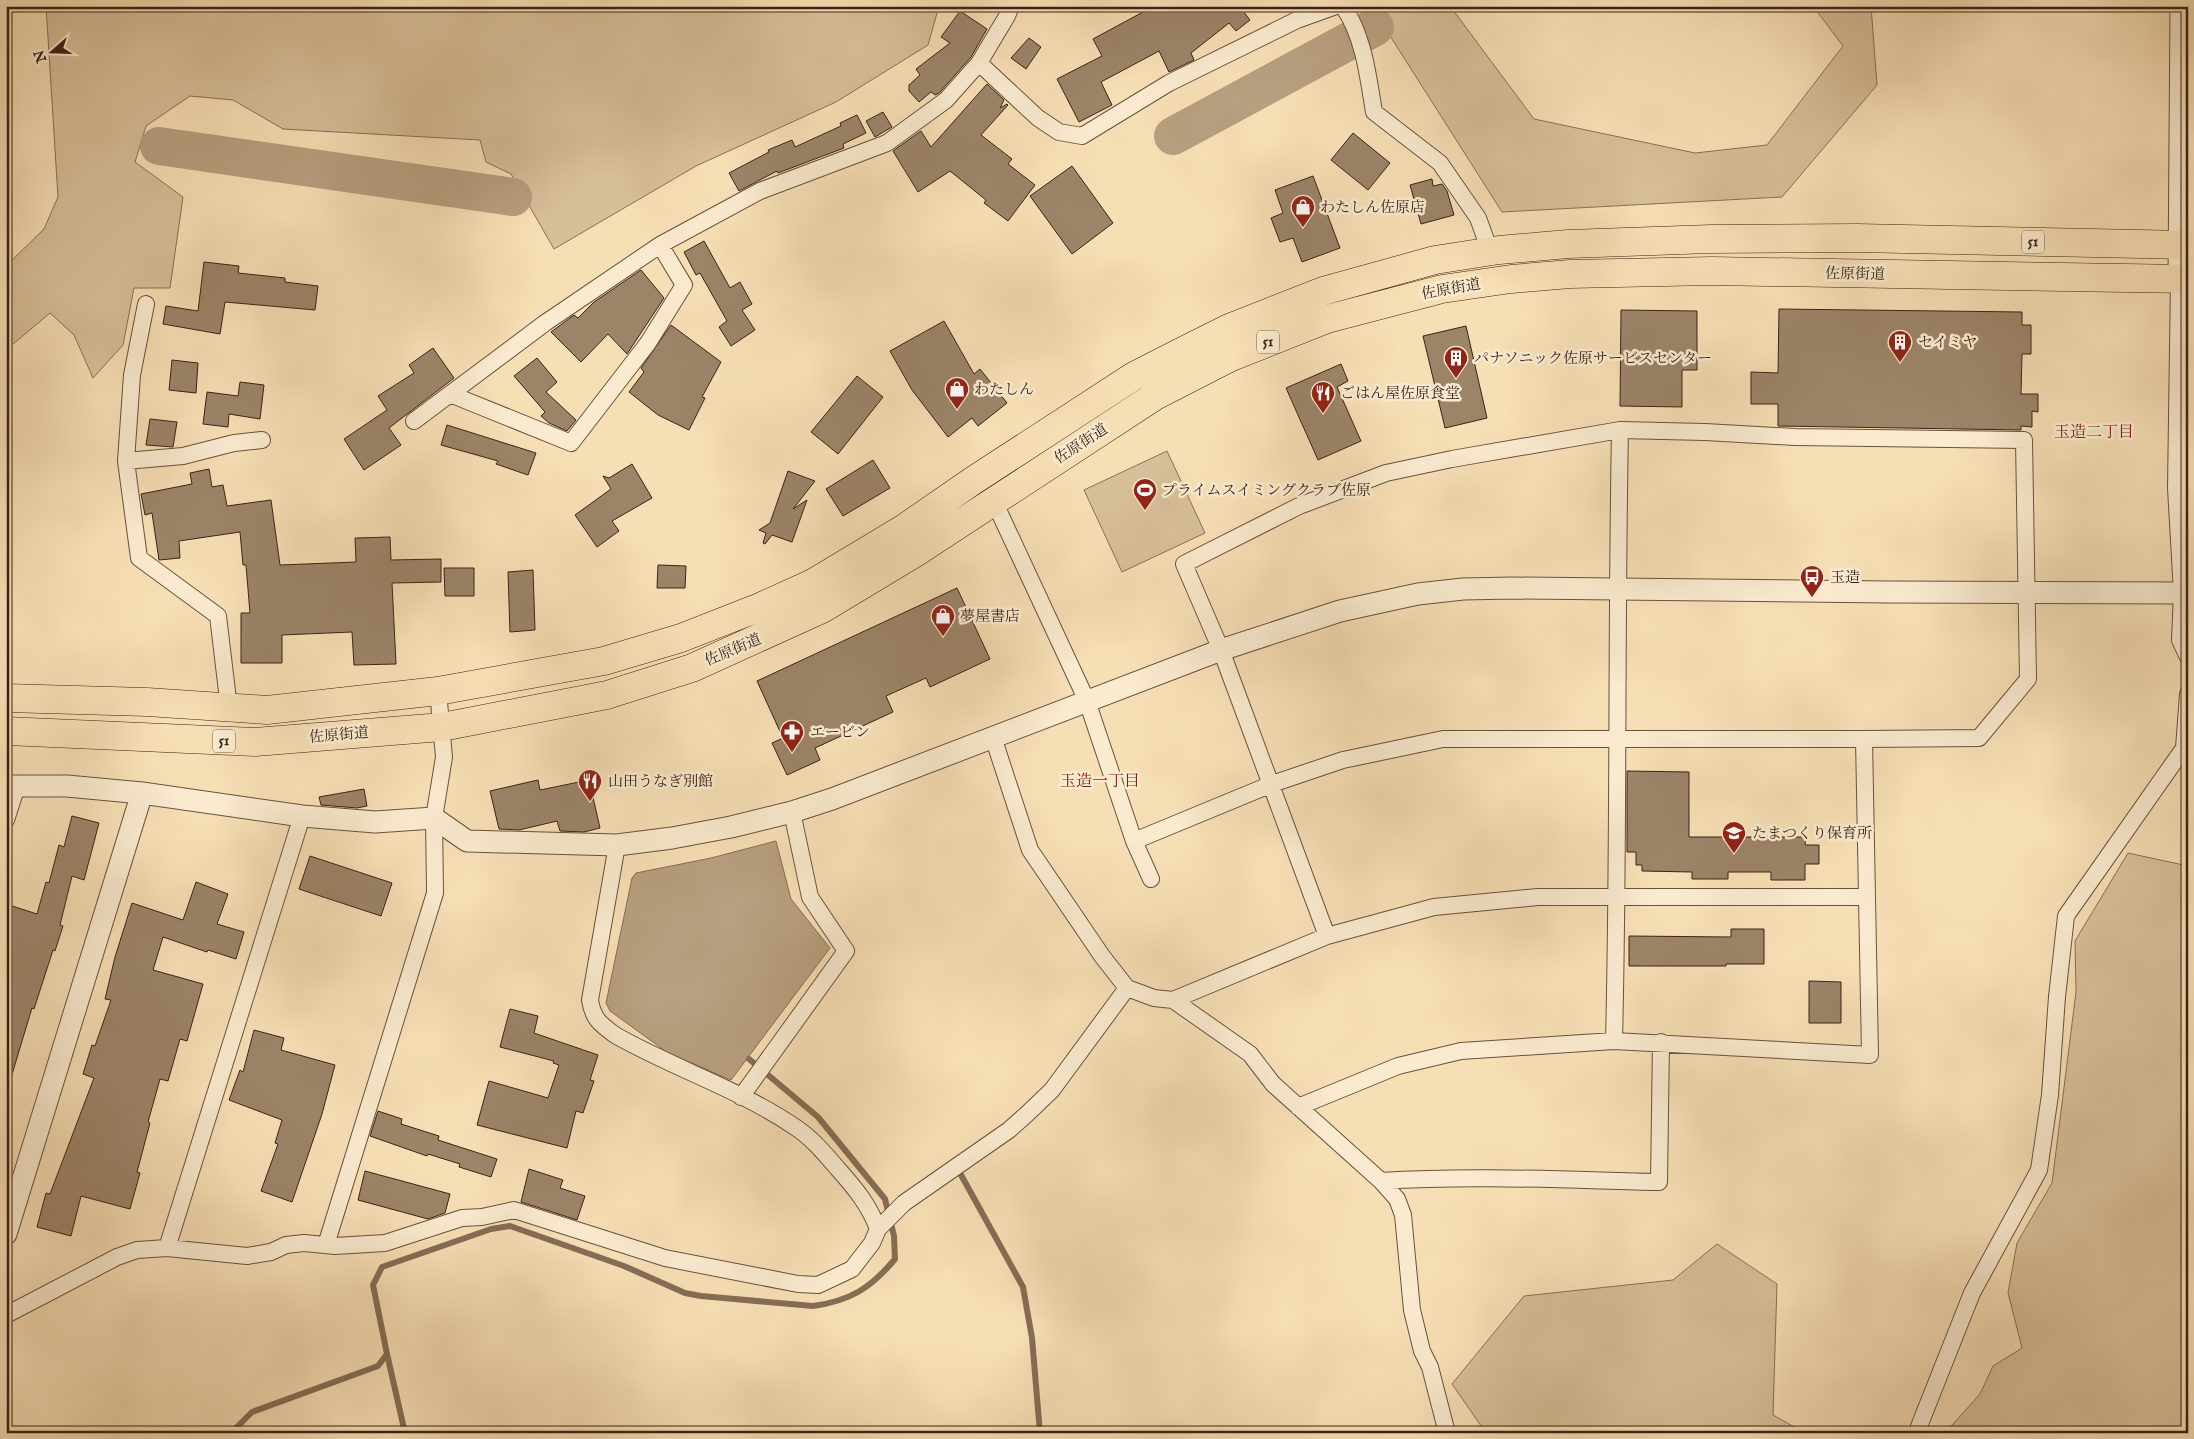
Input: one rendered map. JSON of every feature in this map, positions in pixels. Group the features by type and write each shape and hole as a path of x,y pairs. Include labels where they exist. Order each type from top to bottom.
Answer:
{"highway":[{"name":"佐原街道","path":"6,698 147,702 266,710 438,691 604,661 681,638 760,607 813,583 904,529 974,480 1134,376 1229,328 1323,291 1435,260 1490,251 1568,244 1711,239 1857,238 2184,245"},
{"name":"佐原街道","path":"6,731 256,742 442,727 607,695 692,668 822,609 915,554 1155,396 1228,358 1327,319 1442,289 1511,279 1570,274 1712,271 2183,279"}],"street":[{"path":"414,421 545,323 660,245 760,191 887,142 946,100 979,64 1011,6"},
{"path":"979,64 1038,118 1059,132 1082,136 1169,83 1297,20 1336,6"},
{"path":"2182,6 2184,245 2176,488 2185,593 2180,640 2188,657"},
{"path":"1346,11 1366,59 1374,112 1440,163 1478,218 1490,251"},
{"path":"450,394 571,443 648,343 684,285 660,245"},
{"path":"146,304 132,376 126,461 139,558 218,616 229,708"},
{"path":"1614,1041 1620,430"},
{"path":"1134,841 1272,784 1343,760 1443,740 1979,738 2028,679 2024,440 1795,437 1620,430 1452,459 1386,473 1299,506 1184,564 1221,650 1272,784 1327,936"},
{"path":"126,461 184,456 234,443 262,440"},
{"path":"994,501 1087,701 1134,841 1151,879"},
{"path":"6,820 12,786 67,786 142,792 302,816 375,822 434,818 467,842 617,845 672,838 731,827 792,812 832,799 1221,650 1340,611 1418,594 1471,589 1617,588 2185,593"},
{"path":"326,1245 435,894 434,818 444,757 438,691"},
{"path":"1918,1429 1972,1293 2039,1170 2050,1095 2057,997 2066,916 2184,748 2188,694"},
{"path":"993,737 1030,850 1102,956 1127,988 1154,998 1173,1000 1327,936 1434,907 1538,897 1866,897"},
{"path":"1298,1107 1398,1066 1461,1051 1614,1041 1661,1042 1870,1055 1864,739"},
{"path":"8,1225 142,792"},
{"path":"741,1097 846,951 810,897 792,812"},
{"path":"167,1248 302,816"},
{"path":"617,845 590,1000 592,1013 601,1024 635,1047 741,1097 794,1127 810,1139 857,1190 872,1214 878,1229"},
{"path":"6,1315 117,1256 137,1250 167,1248 247,1256 271,1252 286,1245 304,1243 358,1246 385,1243 462,1218 482,1218 514,1210 665,1258 776,1280 818,1285 852,1269 872,1244 878,1229 904,1203 1009,1130 1028,1114 1052,1090 1127,988"},
{"path":"1173,1000 1250,1054 1273,1084 1381,1181 1397,1199 1403,1215 1412,1310 1422,1352 1430,1367 1447,1433"},
{"path":"1381,1181 1536,1180 1659,1182 1661,1042"}],"shaded area":[{"path":"46,6 939,6 928,45 836,102 696,166 554,249 511,174 486,162 480,140 283,129 233,100 190,96 146,126 135,162 183,197 170,288 134,288 123,345 93,378 74,335 50,313 6,350 6,266 44,229 58,197"},
{"path":"1371,6 1450,6 1534,119 1695,153 1767,145 1843,46 1813,6 1871,6 1877,85 1782,197 1502,212"},
{"name":"プライムスイミングクラブ佐原","path":"1167,451 1205,533 1122,572 1084,490"},
{"path":"776,841 791,899 830,948 731,1080 668,1053 610,1011 606,1003 632,878 636,873 711,858"},
{"path":"2128,853 2188,866 2188,1433 1945,1433 1980,1394 1993,1366 2022,1348 2008,1293 2017,1243 2052,1183 2076,992 2075,941"},
{"path":"1717,1244 1777,1284 1773,1415 1805,1433 1486,1433 1452,1384 1524,1296 1673,1280"}],"building":[{"path":"1139,6 1250,6 1243,11 1250,20 1236,31 1229,23 1191,53 1194,60 1169,72 1159,51 1101,82 1112,105 1079,122 1057,79 1102,56 1093,39 1143,12"},
{"path":"960,11 987,29 971,57 939,93 935,95 931,92 919,102 909,91 909,85 920,75 916,69 950,43 941,37"},
{"path":"1029,38 1041,47 1026,69 1011,58"},
{"path":"987,84 1004,100 1000,108 1008,105 981,135 1012,159 1008,164 1035,185 1008,221 984,203 986,200 950,171 918,192 893,151 921,131 931,147"},
{"path":"883,112 892,127 875,137 866,121"},
{"path":"857,115 866,133 843,144 844,148 778,173 777,171 739,191 729,173 769,152 768,150 792,140 795,147 841,126 840,123"},
{"path":"1353,133 1390,163 1368,190 1331,160"},
{"path":"1072,166 1113,223 1072,254 1030,196"},
{"name":"わたしん佐原店","path":"1313,176 1340,248 1302,262 1293,238 1280,242 1271,218 1283,213 1275,190"},
{"path":"1432,179 1433,186 1442,184 1447,191 1454,215 1421,224 1410,185"},
{"path":"704,241 730,288 740,282 752,304 742,310 755,330 731,346 719,327 727,321 700,273 696,275 684,252"},
{"path":"204,262 239,266 238,273 285,278 285,282 318,286 315,310 225,302 220,334 163,324 166,306 198,311"},
{"path":"641,270 664,298 627,354 608,334 581,362 551,332 574,315 578,318 594,302"},
{"name":"セイミヤ","path":"1779,309 2022,312 2022,325 2031,325 2031,354 2022,354 2021,394 2038,394 2038,412 2032,411 2032,427 2021,426 2021,430 1778,426 1778,404 1751,404 1751,372 1778,373"},
{"path":"1621,310 1697,311 1697,370 1682,370 1682,407 1620,406"},
{"path":"944,321 974,374 980,369 1007,403 978,426 972,418 948,437 912,390 890,351"},
{"path":"671,325 721,362 702,397 705,398 689,430 658,415 629,392 644,372 641,368"},
{"name":"パナソニック佐原サービスセンター","path":"1466,326 1487,418 1445,428 1423,336"},
{"path":"433,348 454,378 389,428 401,445 364,470 344,439 387,410 378,396 414,373 409,365"},
{"path":"537,358 557,382 546,392 576,420 567,431 549,423 541,416 545,412 514,376"},
{"path":"172,360 198,363 196,393 169,390"},
{"name":"ごはん屋佐原食堂","path":"1341,364 1348,381 1337,387 1361,441 1318,460 1286,388"},
{"path":"857,376 883,397 838,454 811,432"},
{"path":"240,382 264,385 260,419 229,414 228,427 203,424 207,392 238,396"},
{"path":"150,419 177,422 173,447 146,445"},
{"path":"447,425 536,453 528,475 496,464 498,461 441,445"},
{"path":"873,460 890,488 843,516 826,489"},
{"path":"632,464 652,498 612,521 619,531 597,547 575,515 611,489 603,476 609,478"},
{"path":"209,469 212,487 223,485 227,506 271,500 280,565 356,562 355,538 390,537 391,560 441,559 441,582 392,583 396,664 354,665 352,632 282,635 282,663 241,663 241,613 250,613 246,565 243,565 240,532 179,541 180,558 159,560 152,513 145,515 141,494 192,484 190,473"},
{"path":"788,471 815,481 793,509 807,500 792,542 772,535 765,544 763,543 766,533 759,530 770,523"},
{"path":"658,565 686,566 685,588 657,588"},
{"path":"444,568 474,568 474,596 445,596"},
{"path":"533,570 535,630 510,632 508,572"},
{"path":"957,588 990,659 930,687 926,678 886,696 893,712 815,748 820,760 787,775 772,743 783,738 757,681"},
{"path":"1627,771 1689,772 1689,837 1806,837 1805,845 1819,845 1819,864 1805,864 1805,880 1771,880 1771,872 1728,872 1728,879 1692,879 1692,872 1642,871 1642,865 1636,865 1636,852 1627,852"},
{"path":"538,780 540,790 589,780 600,828 584,832 560,831 557,821 519,830 499,829 490,791"},
{"path":"364,789 367,806 357,808 321,805 319,797"},
{"path":"72,816 99,823 84,880 72,876 60,925 63,926 55,951 53,950 34,1009 32,1008 10,1081 6,1081 6,904 37,914 46,882 49,883 59,845 64,847"},
{"path":"310,856 392,883 381,916 299,889"},
{"path":"196,882 228,894 217,924 244,932 236,959 208,950 207,952 163,937 153,970 203,984 187,1041 180,1039 168,1081 160,1079 148,1122 150,1123 137,1172 140,1173 130,1209 81,1196 71,1236 37,1227 46,1193 50,1194 94,1078 83,1074 92,1045 95,1046 111,1000 105,999 115,957 132,903 183,920"},
{"path":"1731,929 1764,929 1764,964 1629,966 1629,936 1731,937"},
{"path":"1809,981 1841,982 1841,1023 1809,1023"},
{"path":"510,1009 538,1016 534,1033 598,1055 590,1080 594,1081 583,1113 576,1111 567,1148 477,1125 489,1081 548,1098 559,1065 553,1063 554,1061 500,1047"},
{"path":"254,1030 284,1038 281,1050 335,1065 322,1114 292,1202 261,1191 278,1144 275,1143 282,1120 229,1100 240,1070 243,1072"},
{"path":"378,1111 402,1119 401,1124 439,1136 438,1140 497,1159 491,1177 459,1167 460,1164 428,1154 427,1156 370,1136"},
{"path":"529,1169 563,1180 560,1188 585,1196 577,1220 521,1202"},
{"path":"365,1171 450,1194 445,1213 428,1219 358,1200"}],"waterway":[{"path":"1173,136 1375,27"},
{"path":"159,146 513,197"},
{"path":"231,1433 252,1412 378,1366 387,1354 373,1285 382,1267 491,1229 510,1226 624,1266 685,1293 701,1296 813,1306 838,1301 859,1292 877,1278 895,1259 894,1236 885,1199 818,1117 749,1059"},
{"path":"960,1173 1023,1287 1032,1338 1040,1433"},
{"path":"387,1354 405,1433"}],"place":[{"name":"わたしん佐原店","path":"1303,228"},
{"name":"セイミヤ","path":"1900,363"},
{"name":"パナソニック佐原サービスセンター","path":"1456,379"},
{"name":"わたしん","path":"957,410"},
{"name":"ごはん屋佐原食堂","path":"1323,414"},
{"name":"プライムスイミングクラブ佐原","path":"1145,511"},
{"name":"玉造","path":"1812,598"},
{"name":"夢屋書店","path":"943,637"},
{"name":"エービン","path":"792,753"},
{"name":"山田うなぎ別館","path":"590,802"},
{"name":"たまつくり保育所","path":"1734,854"}],"district":[{"name":"玉造二丁目","path":"2094,433"},
{"name":"玉造一丁目","path":"1100,782"}]}
